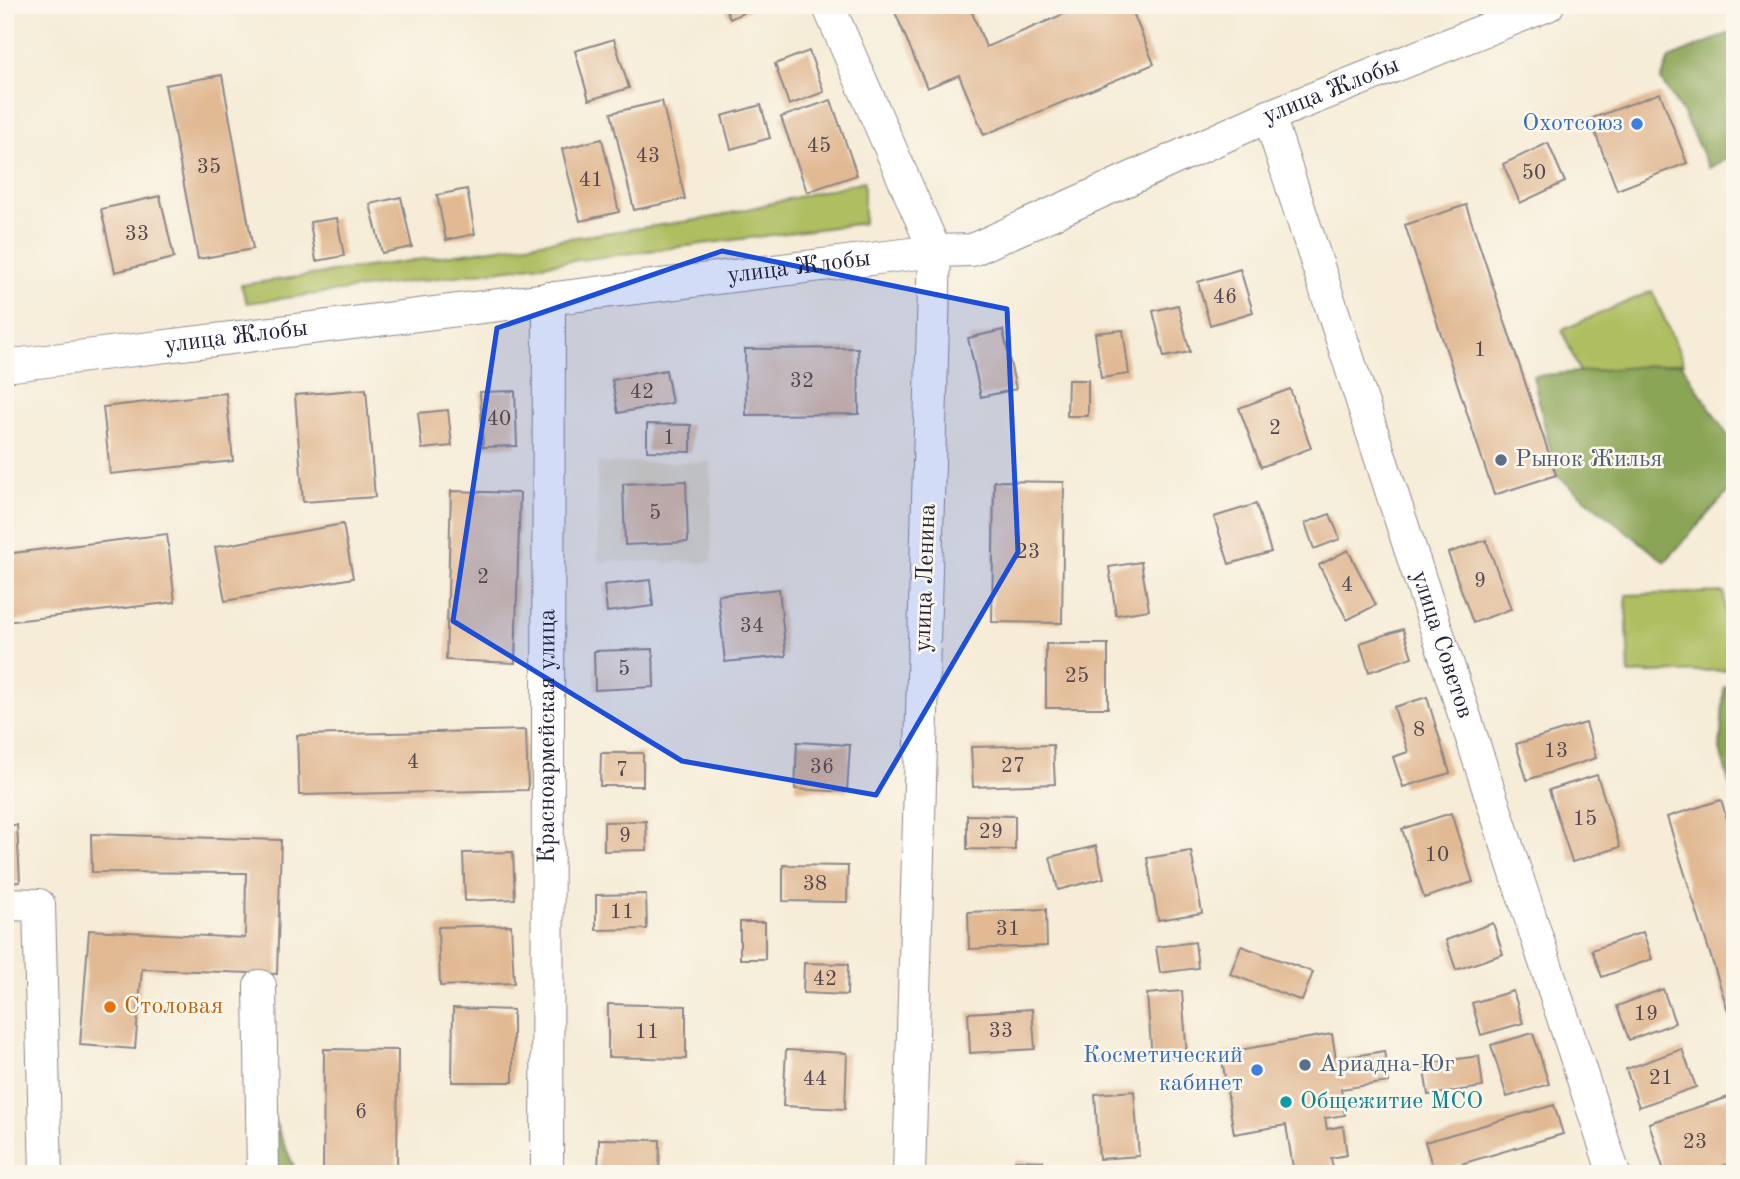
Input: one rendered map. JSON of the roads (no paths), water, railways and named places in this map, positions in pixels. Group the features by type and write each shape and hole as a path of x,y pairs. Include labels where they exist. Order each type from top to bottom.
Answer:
{"street":[{"name":"улица Ленина","path":"828,5 935,251 909,1174"},
{"name":"улица Жлобы","path":"5,366 935,251 972,250 1269,116 1548,5"},
{"name":"улица Советов","path":"1269,116 1614,1174"},
{"name":"Красноармейская улица","path":"547,1174 549,298"},
{"path":"5,904 39,905 46,1174"},
{"path":"260,986 263,1174"}],"place":[{"name":"Охотсоюз","path":"1637,124"},
{"name":"Рынок Жилья","path":"1501,460"},
{"name":"Столовая","path":"110,1007"},
{"name":"Ариадна-Юг","path":"1305,1065"},
{"name":"Косметический кабинет","path":"1257,1070"},
{"name":"Общежитие МСО","path":"1286,1102"}]}
